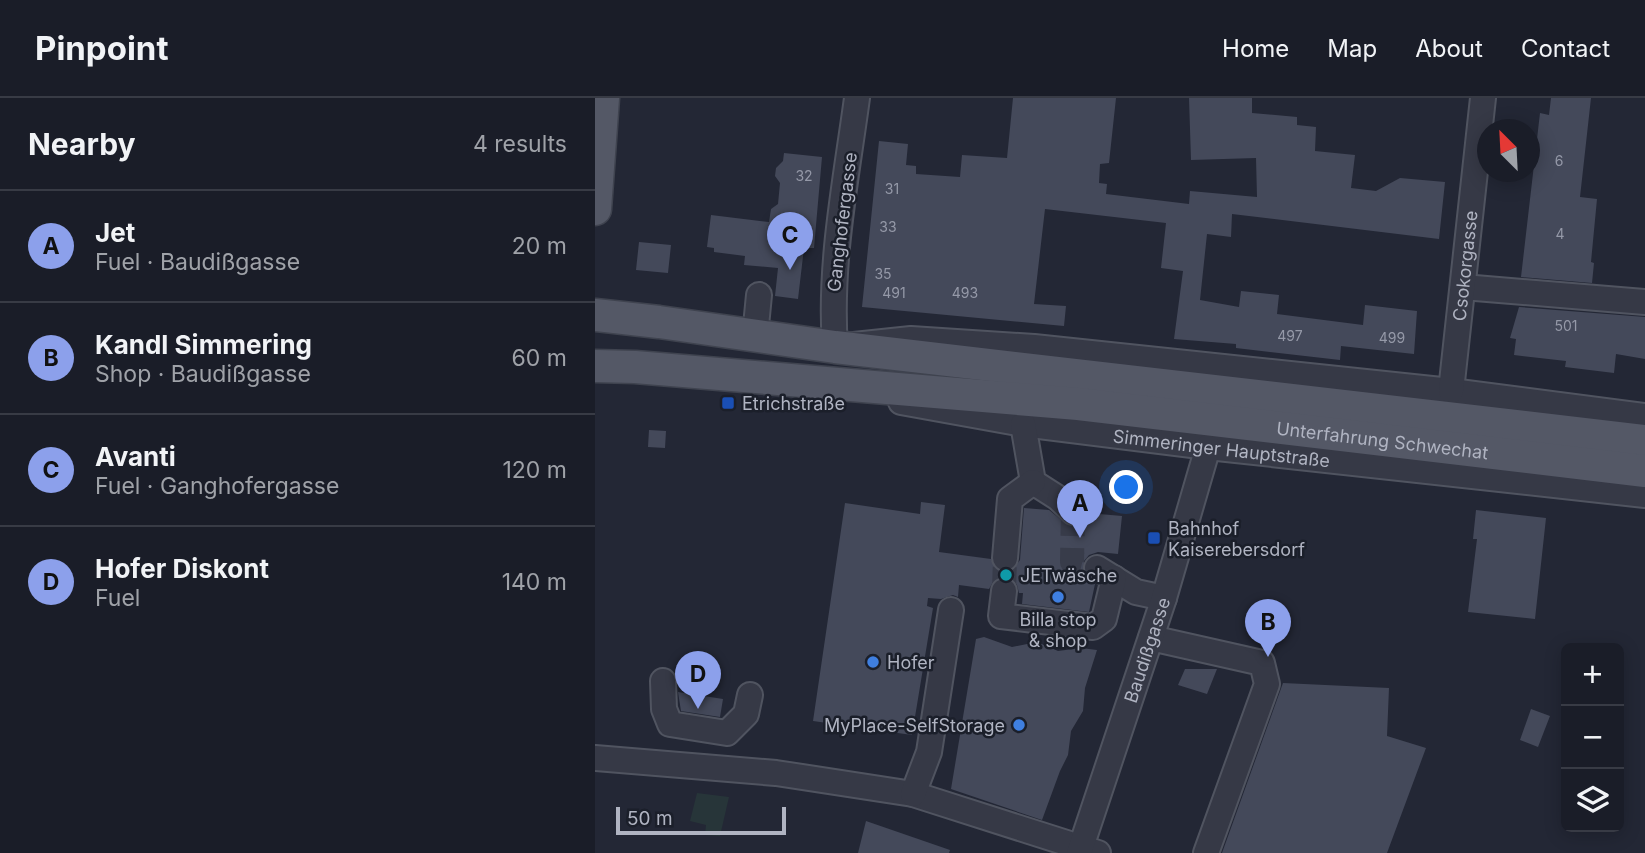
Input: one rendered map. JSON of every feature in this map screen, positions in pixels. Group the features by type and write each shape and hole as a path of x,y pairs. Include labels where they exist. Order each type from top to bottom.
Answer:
{"main road":[{"path":"595,209 603,98"},
{"path":"595,315 835,347 1121,395"},
{"name":"Simmeringer Hauptstraße","path":"595,366 801,382 1121,395"},
{"name":"Unterfahrung Schwechat","path":"1121,395 1645,442"},
{"name":"Unterfahrung Schwechat","path":"1121,395 1645,471"}],"street":[{"name":"Ganghofergasse","path":"835,347 832,307 824,267 857,98"},
{"name":"Csokorgasse","path":"1451,391 1483,98"},
{"path":"1462,287 1645,302"},
{"path":"755,335 758,295"},
{"path":"835,347 911,339 1034,347 1451,391 1645,416"},
{"name":"Simmeringer Hauptstraße","path":"801,382 1023,424 1645,495"},
{"path":"1023,424 1033,482 1058,498 1073,512"},
{"name":"Baudißgasse","path":"1086,851 1208,447"},
{"path":"1005,558 1010,499 1033,482"},
{"path":"1004,591 1001,616 1093,627 1104,619 1105,573 1136,592 1164,598"},
{"path":"913,794 929,752 951,610"},
{"path":"1151,638 1262,663 1267,684 1206,853"},
{"path":"663,681 664,709 670,724 727,733 746,714 750,695"},
{"path":"595,758 787,774 913,794 1086,851"}],"shaded area":[{"path":"697,793 729,797 720,836 705,835 706,825 690,821"}],"building":[{"path":"1013,98 1116,98 1109,163 1100,164 1099,183 1107,184 1106,194 1189,204 1190,191 1257,197 1256,158 1191,160 1189,98 1252,98 1252,113 1297,117 1297,125 1316,127 1315,151 1355,155 1351,188 1376,191 1400,178 1445,182 1439,239 1232,214 1231,237 1207,234 1200,300 1239,307 1241,291 1279,295 1277,314 1363,325 1365,305 1417,311 1414,354 1341,346 1340,360 1236,348 1236,344 1174,339 1183,271 1161,268 1166,223 1045,209 1034,304 1066,306 1064,326 862,307 879,141 908,144 906,165 916,166 916,174 960,177 962,155 1007,158"},
{"path":"1551,98 1591,98 1580,197 1597,199 1591,262 1594,263 1592,283 1521,277 1532,182 1540,182 1540,113 1549,115"},
{"path":"784,153 822,157 814,248 804,248 798,299 775,296 778,268 744,265 745,256 714,252 714,248 707,247 711,215 769,222 771,209 778,204 780,183 775,176"},
{"path":"639,242 671,245 668,273 636,270"},
{"path":"1519,307 1645,317 1645,359 1616,354 1614,373 1565,367 1566,361 1514,355 1516,339 1510,338"},
{"path":"649,430 666,431 665,448 648,447"},
{"name":"Hofer","path":"921,502 945,505 939,552 991,559 996,570 1003,573 1012,571 1020,560 1024,508 1049,510 1070,527 1083,523 1088,513 1122,516 1118,554 1098,552 1089,555 1084,561 1084,574 1095,584 1089,612 1022,604 1023,593 1019,593 1017,585 1005,576 993,582 989,589 959,585 958,597 953,595 941,599 928,598 927,606 933,608 912,735 813,721 845,503 920,514"},
{"path":"1476,510 1546,518 1535,619 1468,612 1477,539 1473,539"},
{"name":"MyPlace-SelfStorage","path":"984,637 1012,647 1037,642 1058,651 1081,648 1097,650 1085,688 1083,711 1071,731 1068,755 1042,820 951,789 976,639"},
{"path":"1185,669 1217,669 1207,694 1178,685"},
{"path":"1283,683 1389,688 1387,736 1426,748 1387,853 1222,853"},
{"path":"678,692 723,699 720,717 681,711"},
{"path":"1531,709 1550,716 1538,747 1520,740"},
{"path":"866,821 950,850 949,853 858,853"}],"tunnel":[{"path":"1073,512 1072,562 1097,568"},
{"path":"1004,591 1005,558"}],"place":[{"name":"Avanti","path":"790,270"},
{"name":"Etrichstraße","path":"728,403"},
{"name":"Jet","path":"1080,538"},
{"name":"Bahnhof Kaiserebersdorf","path":"1154,538"},
{"name":"JETwäsche","path":"1006,575"},
{"name":"Billa stop & shop","path":"1058,597"},
{"name":"Kandl Simmering","path":"1268,657"},
{"name":"Hofer","path":"873,662"},
{"name":"Hofer Diskont","path":"698,709"},
{"name":"MyPlace-SelfStorage","path":"1019,725"}]}
